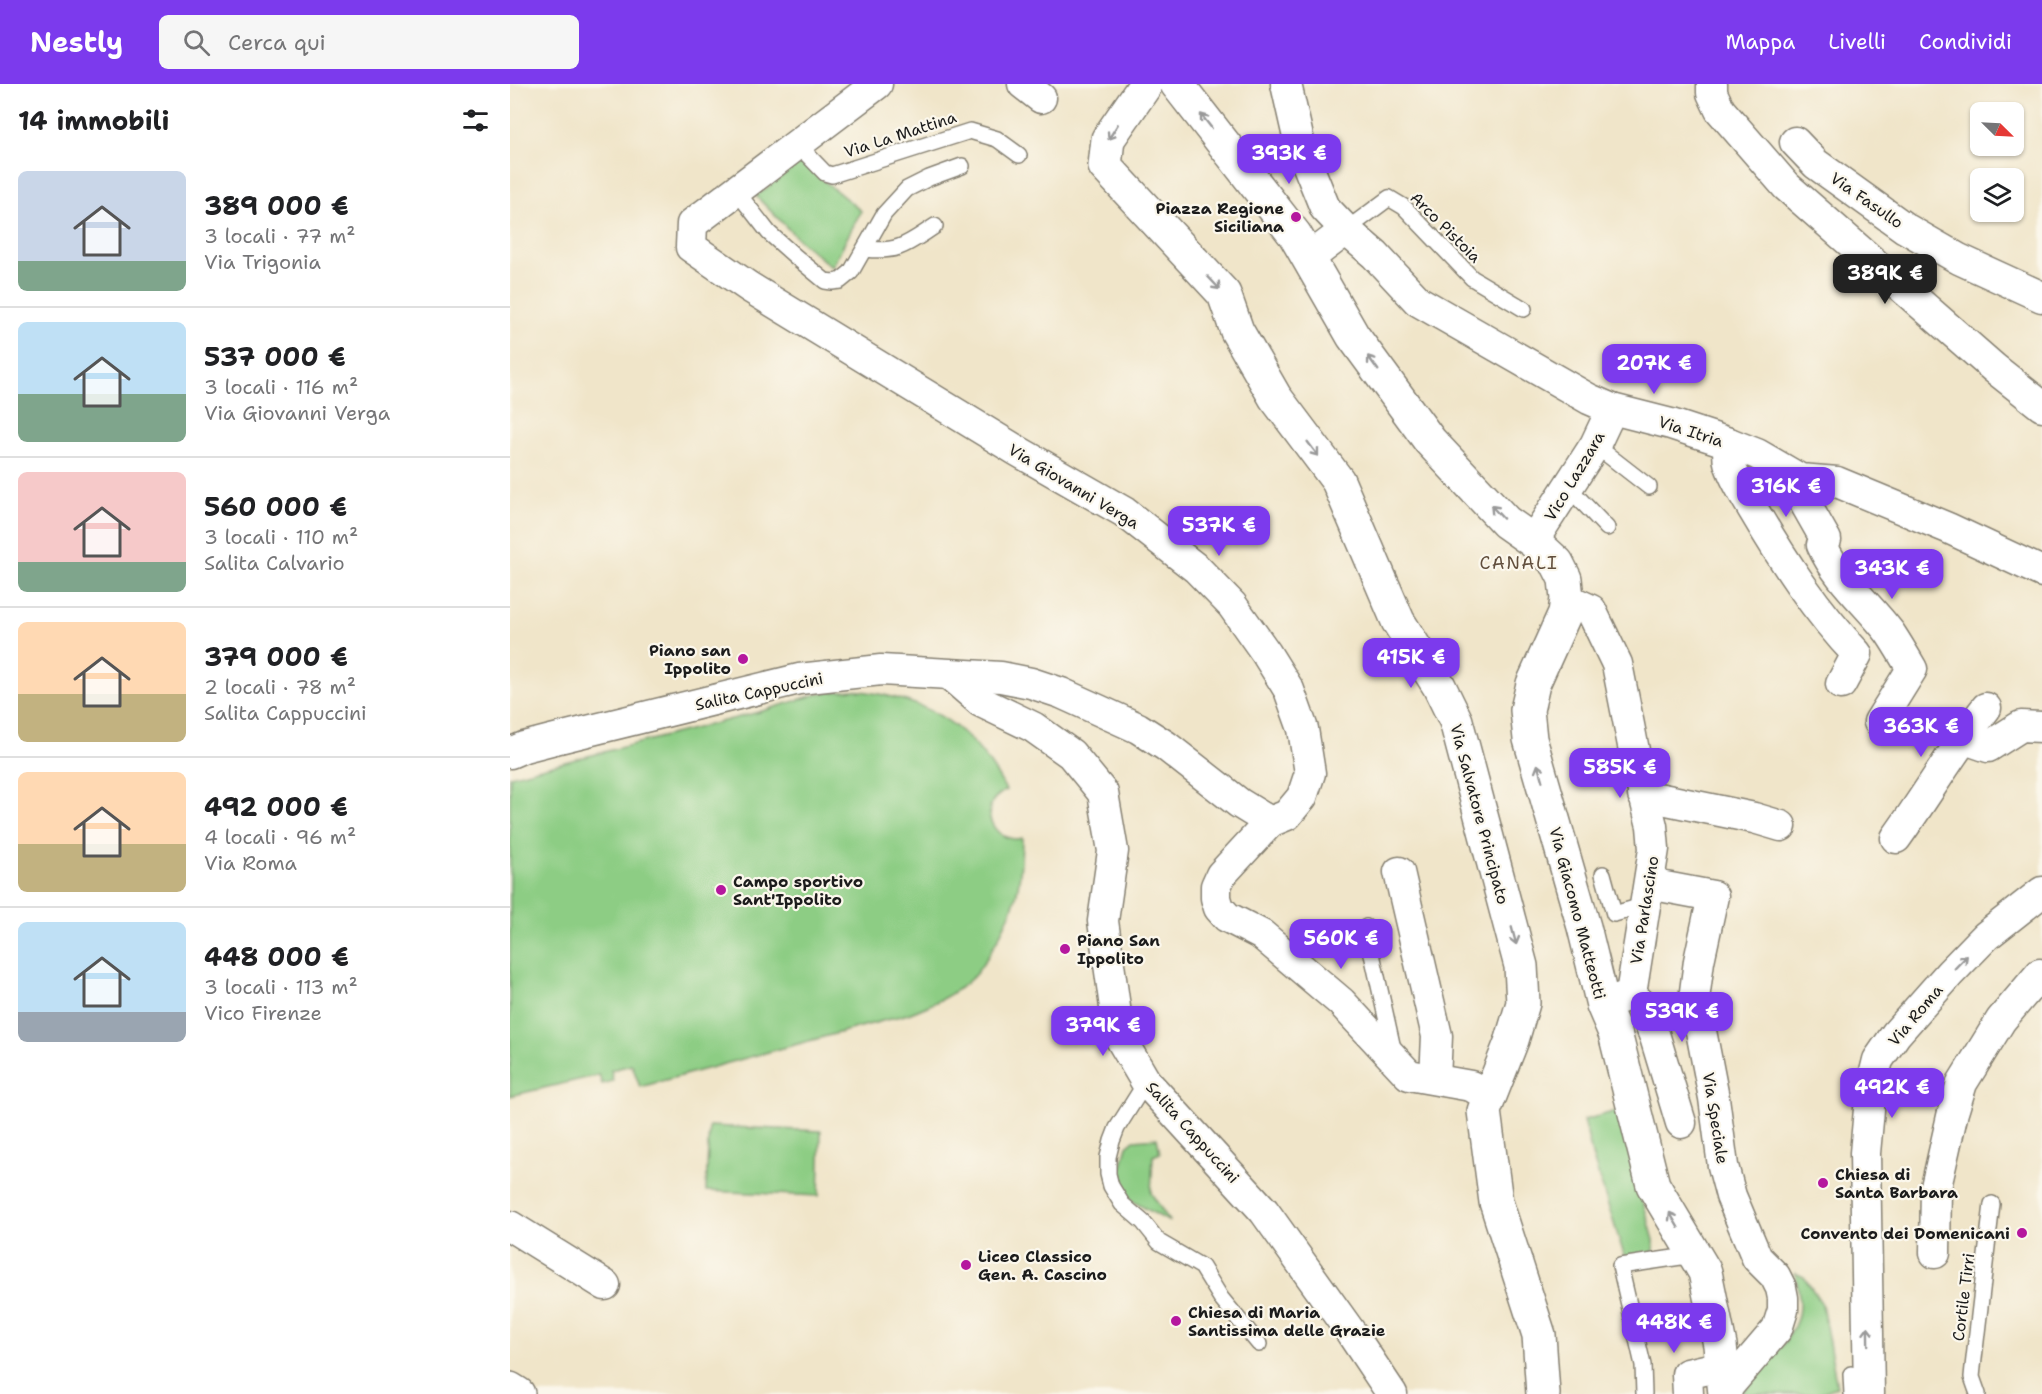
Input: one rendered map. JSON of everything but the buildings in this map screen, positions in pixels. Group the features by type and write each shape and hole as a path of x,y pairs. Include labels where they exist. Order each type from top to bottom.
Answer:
{"main road":[{"name":"Via Salvatore Principato","path":"1146,84 1108,139 1105,166 1224,294 1237,331 1275,398 1338,481 1398,621 1439,686 1456,722 1521,966 1523,1002 1512,1040 1484,1111 1496,1202 1539,1335 1543,1394"},
{"path":"1177,84 1295,235 1346,324 1430,441 1506,522 1533,541 1557,563 1565,579 1568,599"},
{"name":"Via Giacomo Matteotti","path":"1568,599 1565,613 1533,684 1527,710 1530,739 1584,927 1617,999 1616,1033 1653,1185 1705,1272 1724,1383"},
{"path":"510,1389 518,1394"}],"street":[{"name":"Via Giovanni Verga","path":"877,84 693,224 691,248 758,293 1016,450 1124,512 1197,569 1232,605 1289,690 1304,729 1310,773 1302,797 1287,815 1270,822"},
{"name":"Via Itria","path":"1286,84 1300,146 1324,208 1375,255 1419,301 1589,399 1612,409 1671,424 1729,443 1756,454 1800,479 1837,482 1948,528 2042,572"},
{"path":"1712,84 1712,93 1720,110 1786,186 2042,406"},
{"name":"Via Fasullo","path":"1794,142 1816,164 1905,228 1959,259 2042,297"},
{"path":"1308,259 1346,230"},
{"name":"Vico Lazzara","path":"1533,541 1595,445 1612,409"},
{"path":"1729,443 1728,460 1771,540 1804,591 1834,630 1857,654"},
{"path":"1800,479 1802,496 1826,540 1822,545 1827,555 1852,590 1889,633 1912,669 1879,722"},
{"name":"Via Parlascino","path":"1568,599 1591,610 1617,664 1643,795 1652,826 1654,849 1647,894 1617,999"},
{"path":"1841,684 1857,654 1889,633"},
{"name":"Salita Cappuccini","path":"510,753 551,740 799,679 881,670 950,675 981,702 1033,727 1071,754 1103,793 1113,851 1103,921 1119,1036 1146,1082 1264,1211 1392,1394"},
{"path":"950,675 1001,677 1031,683 1061,693 1138,728 1239,803 1270,822 1221,875 1216,886 1216,898 1227,917 1262,935 1332,994 1409,1075 1471,1086 1490,1097"},
{"path":"1896,838 1928,793 1962,738 1986,708"},
{"path":"1962,738 1988,747 2021,726 2042,727"},
{"path":"1643,795 1754,818 1781,826"},
{"path":"1399,872 1437,1036 1435,1079"},
{"name":"Via Roma","path":"1860,1384 1864,1153 1871,1088 1878,1060 1904,1025 1986,936 2042,892"},
{"name":"Via Speciale","path":"1647,894 1713,896 1699,961 1693,1007 1701,1031 1731,1196 1757,1258 1775,1276 1781,1288 1783,1310 1777,1329 1724,1383"},
{"path":"1935,1253 1936,1187 1962,1083 2001,1020 2040,974 2042,975"},
{"path":"1617,999 1642,1005 1655,1037 1681,1123"},
{"path":"510,1226 605,1285"},
{"path":"1688,1394 1688,1374 1724,1383"}],"lane":[{"name":"Via La Mattina","path":"798,146 825,173 832,175 970,131 997,139 1019,155"},
{"path":"737,192 770,233 825,280 840,281 851,272 884,214 907,189 962,166"},
{"name":"Arco Pistoia","path":"1346,230 1389,198 1404,207 1472,278 1524,309"},
{"path":"865,249 884,251 904,246 935,226"},
{"path":"1595,445 1649,487"},
{"path":"1568,487 1606,528"},
{"path":"1603,874 1614,914 1647,894"},
{"path":"1366,927 1395,1060"},
{"path":"1146,1082 1112,1141 1108,1157 1111,1186 1122,1204 1143,1222 1159,1242 1202,1267 1221,1298 1259,1344"},
{"name":"Cortile Tirri","path":"1978,1394 1972,1377 1992,1204"},
{"path":"1644,1394 1643,1365 1620,1266 1694,1256"},
{"path":"1852,1394 1860,1384"}],"green space":[{"path":"801,162 861,211 832,267 801,242 756,196"},
{"name":"Campo sportivo Sant'Ippolito","path":"854,690 904,700 945,719 978,748 1006,790 992,802 990,816 992,823 1001,834 1007,838 1022,838 1021,869 1017,893 1009,917 976,974 950,994 908,1014 640,1087 632,1065 611,1070 613,1081 602,1084 599,1075 510,1096 510,776 759,712 821,693"},
{"path":"1617,1111 1654,1240 1654,1253 1651,1256 1626,1261 1592,1155 1584,1120"},
{"path":"709,1126 821,1131 819,1196 706,1191"},
{"path":"1157,1138 1160,1153 1153,1156 1151,1193 1170,1222 1132,1201 1120,1182 1120,1171 1127,1146 1134,1140"},
{"path":"1795,1273 1804,1277 1822,1304 1837,1387 1818,1394 1741,1394 1774,1356 1795,1324 1799,1304"}],"place":[{"name":"Piazza Regione Siciliana","path":"1296,217"},
{"name":"Piano san Ippolito","path":"743,659"},
{"name":"Campo sportivo Sant'Ippolito","path":"721,890"},
{"name":"Piano San Ippolito","path":"1065,949"},
{"name":"Chiesa di Santa Barbara","path":"1823,1183"},
{"name":"Convento dei Domenicani","path":"2022,1233"},
{"name":"Liceo Classico Gen. A. Cascino","path":"966,1265"},
{"name":"Chiesa di Maria Santissima delle Grazie","path":"1176,1321"}],"district":[{"name":"CANALI","path":"1519,563"}]}
